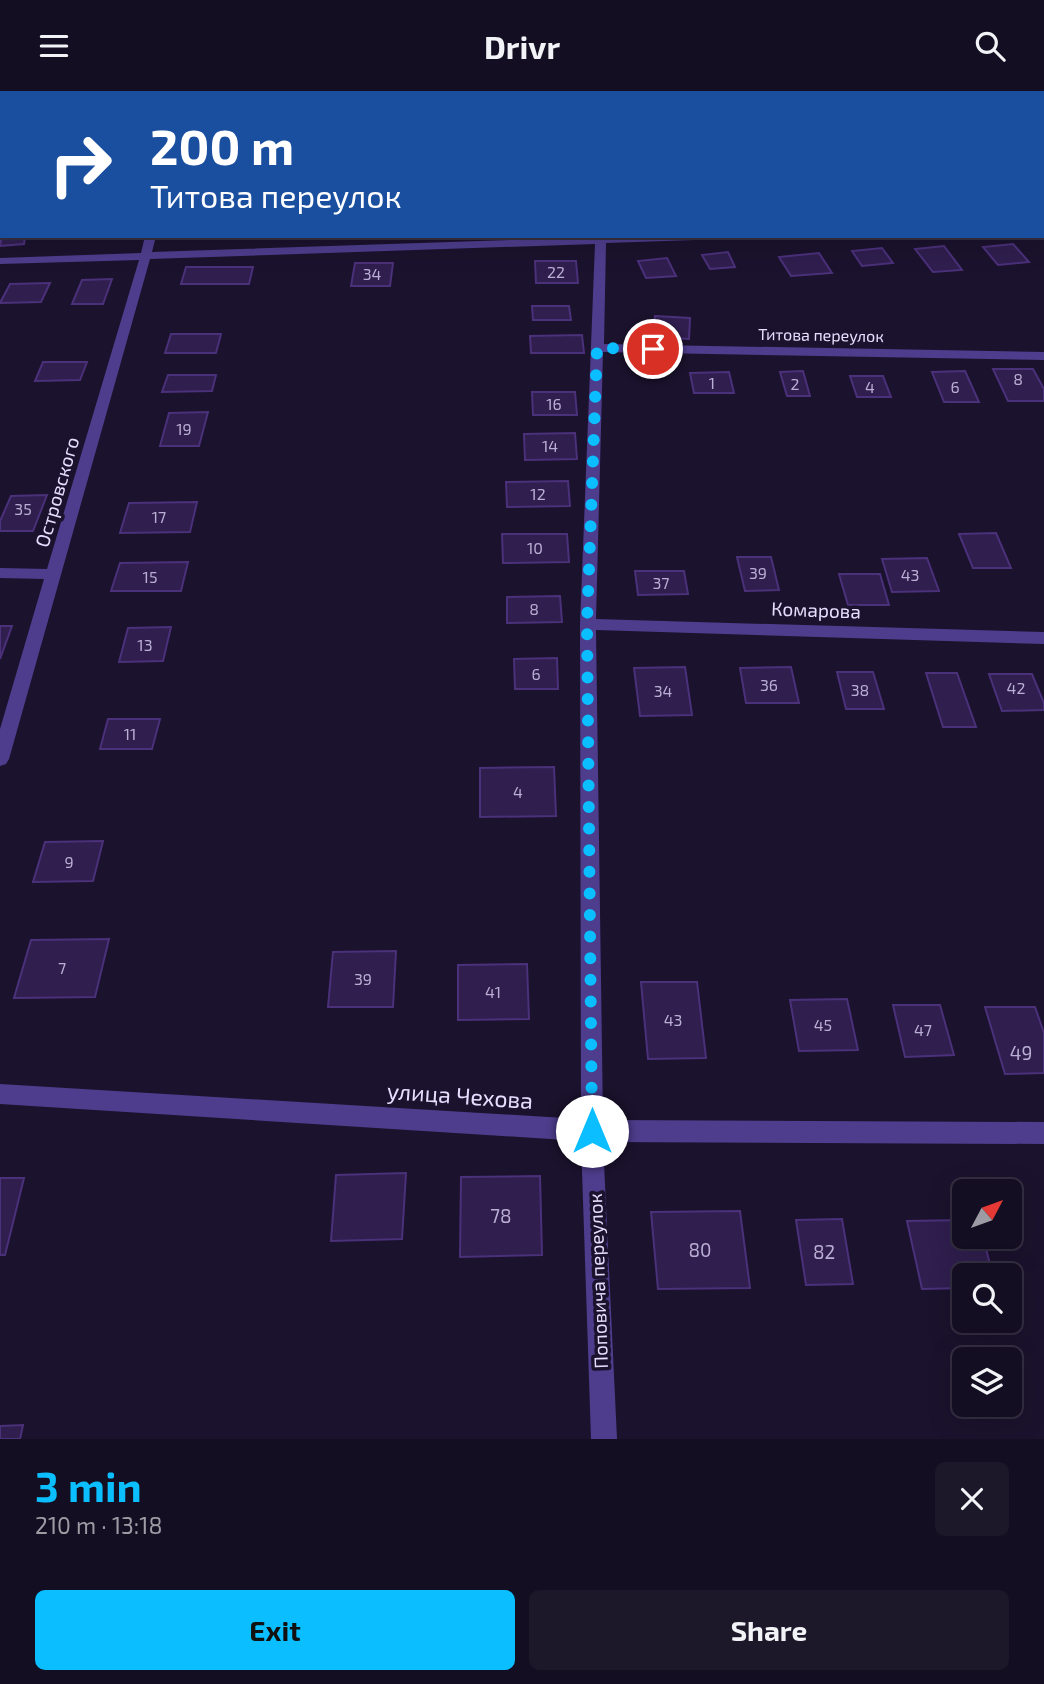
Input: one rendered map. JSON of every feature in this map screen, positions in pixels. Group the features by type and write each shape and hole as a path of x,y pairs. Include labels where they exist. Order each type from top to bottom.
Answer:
{"street":[{"name":"Островского","path":"0,759 150,238"},
{"path":"0,261 662,238"},
{"name":"Поповича переулок","path":"601,240 587,624 592,1131 604,1439"},
{"name":"Титова переулок","path":"597,348 1044,356"},
{"path":"0,573 53,574"},
{"name":"Комарова","path":"587,624 1044,638"},
{"name":"улица Чехова","path":"0,1094 592,1131 1044,1133"}],"building":[{"path":"1,238 25,238 24,244 0,246"},
{"path":"1013,244 1029,262 998,265 983,247"},
{"path":"944,246 962,270 933,272 915,249"},
{"path":"882,248 893,263 862,266 852,251"},
{"path":"728,252 735,267 710,269 702,255"},
{"path":"819,253 832,273 791,276 779,257"},
{"path":"667,258 676,276 646,278 638,261"},
{"path":"535,261 576,261 578,283 536,283"},
{"path":"355,263 393,263 390,286 351,286"},
{"path":"186,267 253,267 249,284 181,284"},
{"path":"112,279 103,304 72,304 82,280"},
{"path":"50,283 41,302 0,303 10,284"},
{"path":"532,306 569,306 571,320 533,320"},
{"path":"655,316 690,318 689,339 653,337"},
{"path":"171,334 221,334 216,353 165,353"},
{"path":"582,335 584,353 531,353 530,336"},
{"path":"43,362 87,362 80,380 35,381"},
{"path":"993,369 1033,369 1044,389 1044,401 1008,401"},
{"path":"803,371 810,396 787,396 780,372"},
{"path":"965,371 979,402 944,402 932,372"},
{"path":"729,372 734,393 694,393 690,373"},
{"path":"168,375 216,375 212,391 162,392"},
{"path":"850,376 883,376 891,397 857,397"},
{"path":"532,392 575,392 577,415 533,415"},
{"path":"208,412 199,446 160,446 169,413"},
{"path":"575,433 577,459 525,460 524,434"},
{"path":"568,481 570,506 507,507 506,482"},
{"path":"47,495 33,531 0,531 0,521 11,496"},
{"path":"197,502 190,532 120,533 129,503"},
{"path":"996,533 1011,568 973,568 959,534"},
{"path":"502,534 567,534 569,562 503,563"},
{"path":"737,557 771,557 779,590 745,591"},
{"path":"927,558 939,591 892,592 882,559"},
{"path":"188,562 181,591 111,591 120,563"},
{"path":"635,571 684,571 688,594 638,595"},
{"path":"839,574 880,574 889,605 848,605"},
{"path":"560,596 562,622 507,623 507,597"},
{"path":"0,626 12,626 0,659"},
{"path":"171,627 163,661 119,662 128,628"},
{"path":"557,658 558,689 515,689 514,659"},
{"path":"685,667 692,715 640,716 634,668"},
{"path":"791,667 799,703 746,703 740,668"},
{"path":"837,672 873,672 884,709 846,709"},
{"path":"926,673 957,673 976,727 943,727"},
{"path":"989,674 1032,674 1044,703 1044,710 1002,711"},
{"path":"108,719 160,719 152,749 100,749"},
{"path":"554,767 556,816 480,817 480,768"},
{"path":"103,841 93,881 33,882 45,842"},
{"path":"109,939 95,997 14,998 31,940"},
{"path":"396,951 393,1007 328,1007 333,952"},
{"path":"527,964 529,1019 458,1020 458,965"},
{"path":"641,982 697,982 706,1058 648,1059"},
{"path":"847,999 858,1050 799,1051 790,1000"},
{"path":"893,1005 940,1005 954,1055 905,1057"},
{"path":"985,1007 1035,1007 1044,1033 1044,1073 1005,1074"},
{"path":"406,1173 402,1239 331,1241 336,1175"},
{"path":"540,1176 542,1255 460,1257 461,1177"},
{"path":"0,1178 24,1178 5,1255 0,1255"},
{"path":"740,1211 750,1288 658,1289 651,1212"},
{"path":"842,1219 853,1284 806,1285 796,1220"},
{"path":"952,1220 952,1249 986,1249 990,1263 952,1263 952,1288 922,1289 907,1221"},
{"path":"23,1425 20,1439 0,1439 0,1426"}],"route":[{"path":"592,1131 587,624 597,348 653,349"}]}
